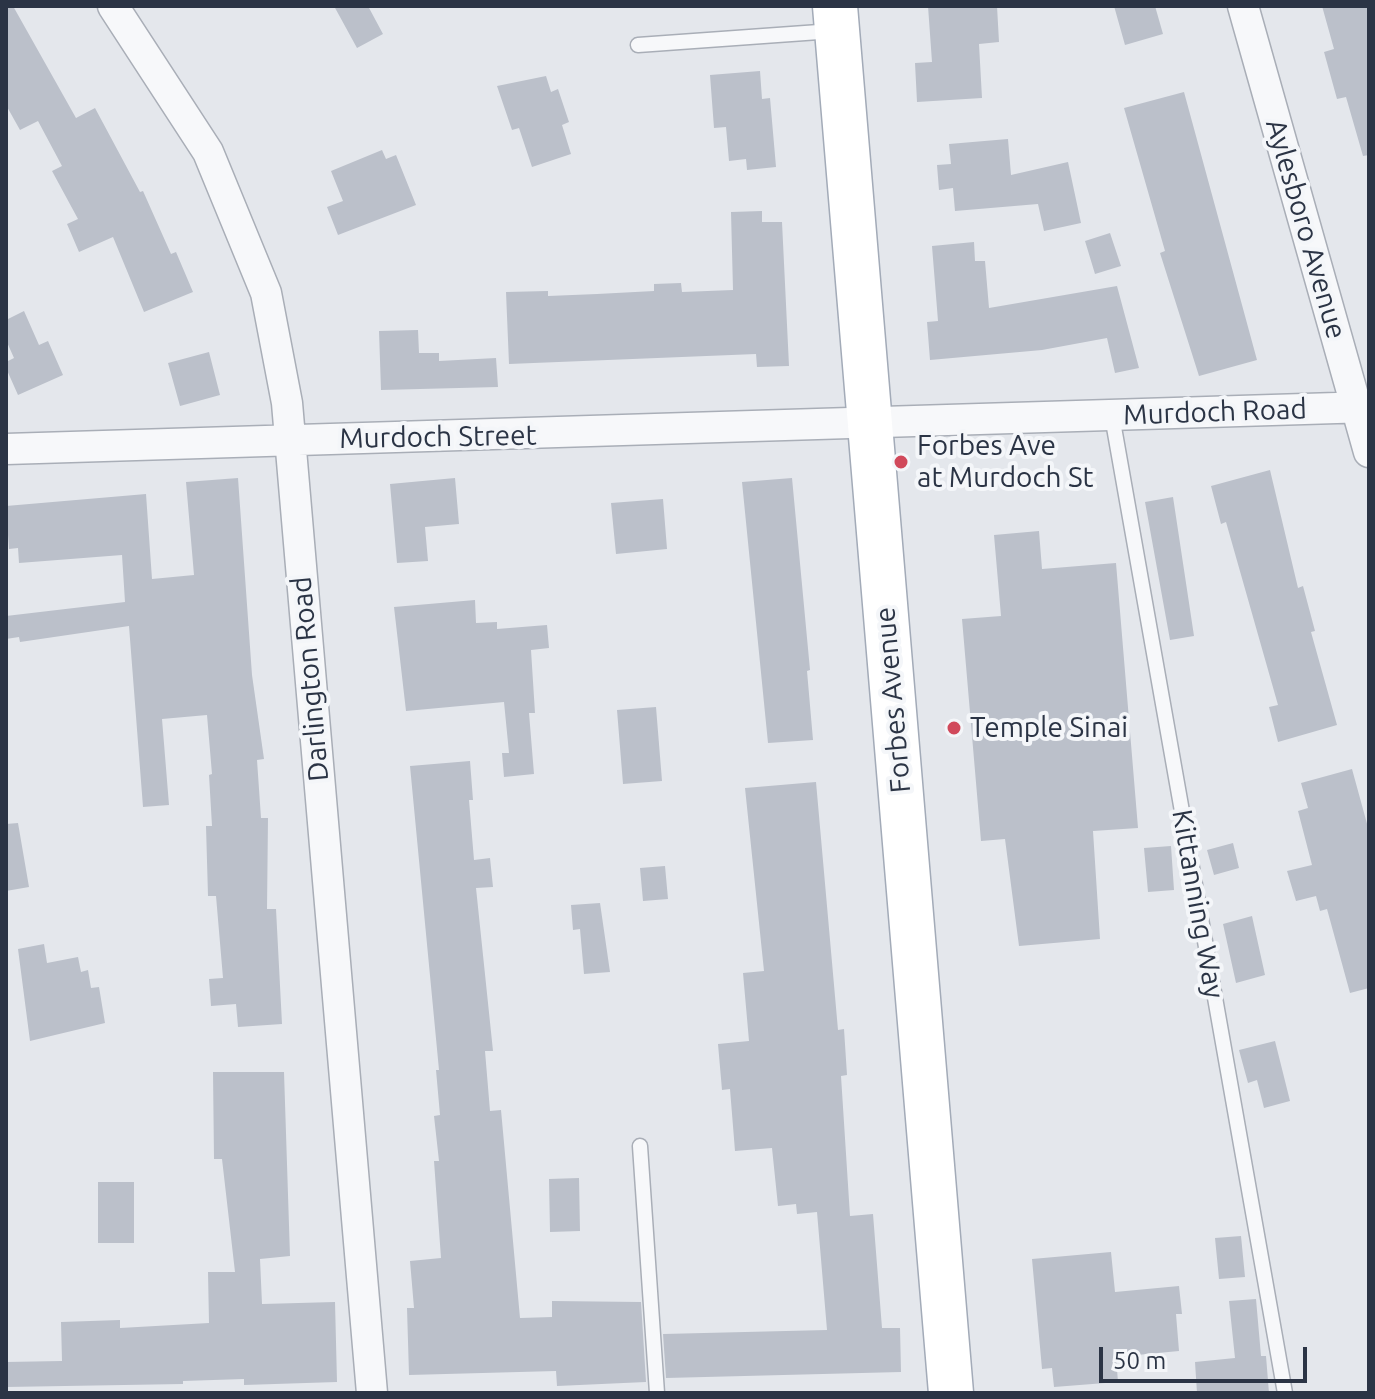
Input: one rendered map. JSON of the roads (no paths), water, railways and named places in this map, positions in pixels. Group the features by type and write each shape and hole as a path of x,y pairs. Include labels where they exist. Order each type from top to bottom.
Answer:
{"main road":[{"name":"Forbes Avenue","path":"836,18 951,1393"}],"street":[{"name":"Darlington Road","path":"113,6 208,152 266,293 287,403 372,1393"},
{"name":"Aylesboro Avenue","path":"1243,6 1363,407 1369,452"},
{"name":"Murdoch Road","path":"870,420 1363,407"},
{"name":"Murdoch Street","path":"6,449 870,420"}],"lane":[{"path":"638,45 836,18"},
{"name":"Kittanning Way","path":"1112,416 1285,1393"},
{"path":"640,1146 657,1393"}],"place":[{"name":"Forbes Ave at Murdoch St","path":"901,462"},
{"name":"Temple Sinai","path":"954,728"}]}
